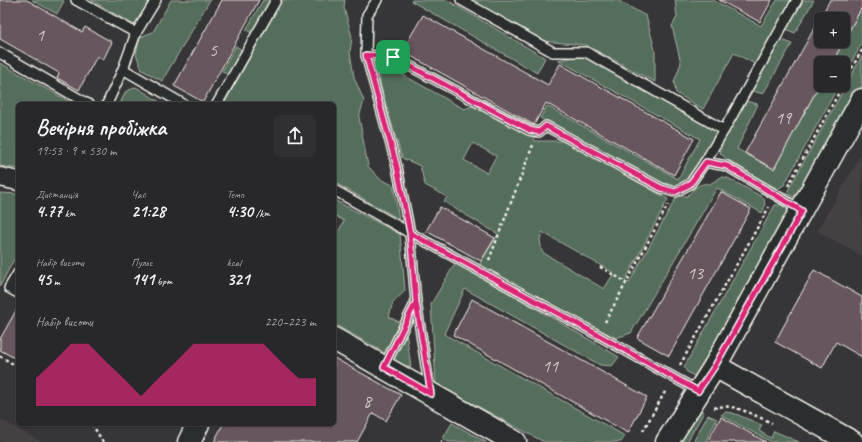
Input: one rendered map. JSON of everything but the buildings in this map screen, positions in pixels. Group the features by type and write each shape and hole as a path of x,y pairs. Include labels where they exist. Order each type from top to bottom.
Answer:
{"street":[{"path":"667,442 703,401 715,366 862,100"},
{"path":"0,177 16,181"},
{"path":"336,341 515,442"},
{"path":"715,366 852,442"},
{"path":"189,442 197,426"}],"lane":[{"path":"76,0 136,33"},
{"path":"108,102 123,69 136,33 156,0"},
{"path":"218,102 276,0"},
{"path":"377,0 367,16 366,55 397,167 410,233 416,302 431,394"},
{"path":"461,0 553,52 586,52 724,130"},
{"path":"366,55 393,57 530,130 539,132 546,126 661,188 675,192 690,184 706,162 797,0"},
{"path":"0,54 84,102"},
{"path":"123,69 180,102"},
{"path":"706,162 727,166 802,211"},
{"path":"336,191 598,335 673,378 703,401"},
{"path":"16,276 9,288 16,292"},
{"path":"384,367 416,302"}],"path":[{"path":"850,72 862,50"},
{"path":"643,431 775,196 787,186 839,92"},
{"path":"483,273 539,132"},
{"path":"598,335 675,192"},
{"path":"600,267 626,282"},
{"path":"0,356 16,366"},
{"path":"703,401 720,406 736,408 772,424"},
{"path":"93,426 103,442"}],"shaded area":[{"path":"862,153 862,256 817,231"},
{"path":"0,419 42,442 0,442"}],"green space":[{"path":"32,0 62,0 64,1 57,14"},
{"path":"91,0 151,0 136,26"},
{"path":"171,0 210,0 162,81 142,70 136,54 140,37 153,32"},
{"path":"263,0 270,0 252,33 246,30"},
{"path":"282,0 345,0 344,8 352,37 350,52 354,77 364,101 359,117 368,166 380,179 393,185 399,219 336,183 336,102 225,102"},
{"path":"447,0 545,58 537,73 411,1"},
{"path":"463,0 617,0 646,16 655,50 655,82 586,45 543,41 505,19"},
{"path":"675,0 713,0 761,26 777,0 792,0 755,64 734,53 703,109 676,93 674,82 681,63 672,26 677,17"},
{"path":"802,0 814,0 795,33 786,29"},
{"path":"862,7 862,43 850,65 850,56 836,56 840,48 850,48 850,29"},
{"path":"780,39 792,44 763,94 750,90"},
{"path":"236,46 242,50 228,75 222,71"},
{"path":"586,55 719,131 688,182 674,189 661,185 540,118 547,106 678,179 700,139 558,60"},
{"path":"862,56 862,86 802,195 795,197 786,194 842,92 850,92 850,78"},
{"path":"380,62 464,109 475,105 533,135 535,141 566,141 668,199 625,281 629,283 677,196 687,196 700,185 710,184 721,177 728,178 764,198 764,209 762,213 717,188 631,333 616,338 478,267 498,234 444,202 447,197 425,185 420,166 402,158 380,85","holes":["473,143 496,156 487,173 464,160","542,232 614,273 604,289 542,252 540,240"]},
{"path":"0,63 70,102 16,102 16,169 0,166"},
{"path":"136,87 160,102 121,102 125,92"},
{"path":"816,92 835,92 784,185 778,189 729,162 720,153 723,140 745,101 758,104 737,149 774,169"},
{"path":"0,193 16,194 16,256 0,286"},
{"path":"336,201 400,234 405,291 393,302 389,317 405,325 411,367 387,361 382,351 336,325 336,236 344,221 336,216"},
{"path":"775,205 782,205 790,210 703,375 694,376 687,372 684,367"},
{"path":"456,262 619,357 612,366 600,365 465,289 444,334 625,436 621,442 544,442 436,384 431,304"},
{"path":"698,409 704,412 687,442 677,442"},
{"path":"725,412 733,413 762,425 759,431 771,438 774,431 799,442 771,442 721,415"},
{"path":"708,415 717,419 705,442 693,442"},
{"path":"452,423 486,442 448,442 443,438"}],"route":[{"path":"393,57 366,55 397,167 410,233 416,302 384,367 431,394 416,302 413,268 410,233 698,391 715,366 802,211 727,166 706,162 690,184 675,192 661,188 546,126 539,132 530,130 393,57"}]}
